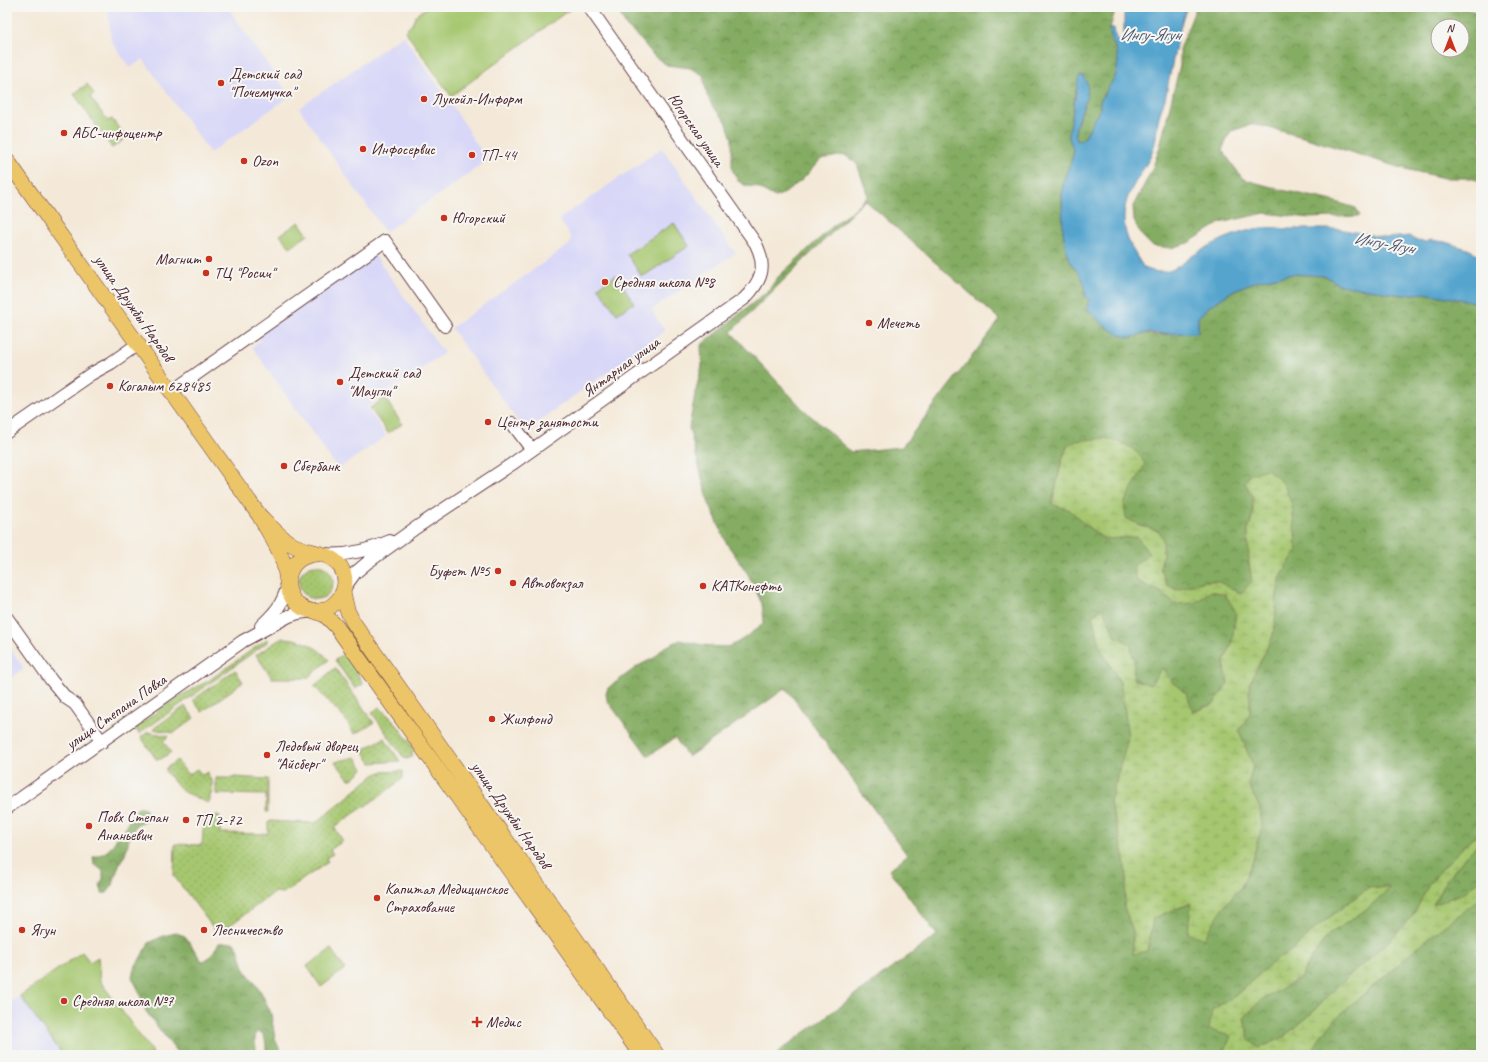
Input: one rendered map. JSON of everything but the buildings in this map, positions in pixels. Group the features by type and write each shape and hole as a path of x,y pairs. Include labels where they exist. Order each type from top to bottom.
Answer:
{"main road":[{"name":"улица Дружбы Народов","path":"7,160 259,515"},
{"path":"259,515 292,544 334,560 340,566 344,577 344,590 333,606 324,610 314,611 304,608 296,603 291,595 280,553 259,515"},
{"path":"288,583 290,571 295,563 303,557 319,554"},
{"name":"улица Дружбы Народов","path":"344,590 347,610 353,622 658,1055"},
{"name":"улица Дружбы Народов","path":"314,611 325,615 336,626 641,1055"}],"street":[{"name":"Югорская улица","path":"589,7 756,244 762,259 761,277"},
{"path":"171,392 385,241 445,326"},
{"name":"Янтарная улица","path":"414,529 532,450 744,298 755,287 761,277"},
{"path":"7,432 91,374 111,363 138,344"},
{"path":"512,422 532,450"},
{"path":"319,554 346,555 366,551 414,529"},
{"path":"344,590 349,580 360,568 414,529"},
{"path":"244,641 277,611 283,601 288,583"},
{"path":"244,641 289,616 314,611"},
{"path":"7,618 51,680 66,698 75,704 102,742"},
{"name":"улица Степана Повха","path":"7,808 244,641"}],"shaded area":[{"name":"Детский сад \"Почемучка\"","path":"108,7 227,7 290,96 210,153 143,59 130,68 111,41"},
{"path":"403,35 488,160 385,232 299,108"},
{"name":"Средняя школа №8","path":"662,148 735,253 651,310 665,331 525,431 451,328 570,244 571,237 559,219"},
{"name":"Детский сад \"Маугли\"","path":"374,254 444,353 367,407 386,436 338,469 252,347 261,340 258,336"},
{"path":"7,644 24,668 7,681"},
{"name":"Средняя школа №7","path":"82,952 90,962 98,957 100,981 154,1055 7,1055 7,1005"}],"green space":[{"path":"427,7 573,7 451,96 405,31 412,24 416,15"},
{"path":"614,7 1116,7 1110,28 1111,40 1116,49 1118,62 1116,75 1100,101 1100,109 1084,138 1080,141 1077,140 1075,135 1076,127 1088,92 1076,89 1069,138 1073,149 1073,156 1064,180 1062,195 1063,231 1066,248 1071,263 1081,276 1085,286 1085,296 1133,337 1143,333 1156,335 1198,332 1198,318 1207,308 1234,290 1259,280 1293,274 1325,276 1340,285 1403,295 1424,293 1481,303 1481,830 1451,859 1429,884 1413,916 1388,942 1329,994 1308,1017 1281,1039 1259,1048 1249,1040 1244,1018 1261,1000 1281,990 1301,977 1312,957 1328,935 1368,908 1390,888 1369,887 1317,927 1294,949 1274,961 1235,996 1212,1010 1231,1036 1223,1055 774,1055 937,935 889,870 907,855 786,688 688,757 675,738 648,756 607,700 606,693 608,688 638,666 654,658 663,648 680,640 713,646 730,646 748,636 764,622 762,604 748,574 727,544 708,501 689,428 702,366 701,345 769,290 777,278 835,224 868,196 857,164 845,155 821,159 803,179 785,193 775,197 757,187 746,186 738,181 732,169 732,139 726,121 713,107 707,95 703,75 690,68 667,65 654,56 642,41 626,26 620,14","holes":["865,200 1000,320 902,447 851,452 802,408 731,332","1068,445 1133,486 1124,503 1126,518 1141,526 1159,531 1163,554 1160,568 1167,585 1177,590 1199,583 1216,581 1234,591 1241,593 1252,582 1249,563 1248,531 1253,514 1253,496 1245,483 1292,505 1297,551 1287,565 1280,579 1272,638 1249,684 1250,713 1239,731 1253,766 1248,784 1260,809 1262,827 1253,860 1241,887 1222,909 1192,903 1153,918 1147,951 1133,954 1133,931 1124,907 1127,877 1120,839 1110,802 1128,739 1125,712 1120,682 1102,651 1092,616 1103,608 1115,636 1130,644 1134,660 1133,679 1150,685 1163,668 1171,681 1187,694 1192,712 1214,704 1228,683 1224,662 1232,643 1236,612 1225,594 1210,591 1195,603 1174,604 1161,592 1137,581 1149,554 1137,537 1104,539 1082,522 1070,510 1052,504 1062,460"]},
{"path":"1196,7 1457,7 1481,13 1481,181 1469,178 1444,178 1401,168 1303,137 1254,124 1231,131 1222,150 1243,179 1356,208 1360,216 1309,218 1265,213 1220,223 1188,243 1171,248 1152,246 1142,236 1134,221 1133,206 1152,170 1160,146 1180,65 1180,49"},
{"path":"87,84 94,94 90,97 108,121 112,119 126,138 112,148 74,94"},
{"path":"299,222 308,235 290,247 280,235"},
{"path":"674,223 689,246 642,277 627,254"},
{"path":"616,275 634,303 617,314 598,287"},
{"path":"385,398 402,424 388,433 370,408"},
{"path":"1106,438 1124,444 1134,450 1145,465 1124,503 1126,518 1141,526 1159,531 1163,539 1163,554 1160,568 1167,585 1177,590 1199,583 1216,581 1224,584 1234,591 1241,593 1252,582 1249,563 1248,531 1253,514 1253,496 1245,483 1250,474 1267,469 1283,483 1292,505 1297,551 1287,565 1280,579 1272,638 1249,684 1250,713 1239,731 1253,766 1248,784 1260,809 1262,827 1253,860 1241,887 1222,909 1204,939 1188,933 1191,903 1153,918 1147,951 1133,954 1133,931 1124,907 1127,877 1120,839 1110,802 1128,739 1125,712 1120,682 1102,651 1092,616 1103,608 1115,636 1130,644 1134,660 1133,679 1150,685 1162,668 1171,681 1187,694 1193,712 1214,704 1228,683 1224,662 1232,643 1236,612 1225,594 1211,591 1195,603 1174,604 1161,592 1137,581 1133,566 1149,554 1137,537 1104,539 1082,522 1070,510 1052,504 1062,460 1068,445 1076,441"},
{"path":"316,565 322,566 328,570 332,576 332,588 328,594 322,598 316,599 310,598 304,594 300,588 299,582 300,576 304,570 310,566"},
{"path":"283,638 290,638 309,644 325,655 329,660 307,678 272,678 256,655"},
{"path":"267,639 269,641 139,734 136,729 137,726 176,698 208,681"},
{"path":"347,652 363,684 355,689 335,660"},
{"path":"335,668 374,723 354,734 345,719 314,686"},
{"path":"235,670 243,682 202,712 193,700"},
{"path":"185,706 194,718 174,733 153,729"},
{"path":"379,707 394,721 413,747 412,757 407,759 404,758 372,713"},
{"path":"148,732 169,736 163,741 171,752 161,759 156,759 141,737"},
{"path":"384,738 400,761 371,763 363,750"},
{"path":"356,757 363,769 352,779 349,779 335,762"},
{"path":"177,760 188,775 197,769 202,775 208,772 210,780 212,780 212,794 210,794 210,801 208,803 182,791 166,772 166,768"},
{"path":"403,771 403,778 380,796 334,827 343,841 330,850 333,854 326,858 328,862 283,893 275,892 218,934 174,876 175,844 202,845 204,816 220,816 220,833 268,834 269,821 317,822 374,775 381,772"},
{"path":"234,777 268,779 268,812 266,812 266,795 216,794 216,778"},
{"path":"138,808 145,809 148,817 147,820 136,825 129,839 125,855 120,862 113,885 107,893 102,893 100,884 103,879 103,871 94,864 93,857 105,853 110,849 125,829 135,810"},
{"path":"1481,830 1481,841 1467,855 1444,883 1433,905 1464,893 1481,879 1481,898 1423,942 1345,1010 1322,1034 1310,1055 1223,1055 1231,1036 1209,1030 1212,1010 1235,996 1274,961 1294,949 1317,927 1369,887 1390,888 1368,908 1328,935 1312,957 1301,977 1281,990 1261,1000 1244,1018 1249,1040 1259,1048 1281,1039 1308,1017 1329,994 1388,942 1413,916 1429,884 1451,859"},
{"path":"1481,841 1481,879 1464,893 1433,906 1444,883 1467,855"},
{"path":"1481,898 1481,1055 1310,1055 1322,1034 1345,1010 1423,942"},
{"path":"176,933 185,936 201,960 204,961 210,957 219,943 233,942 239,949 244,968 261,992 271,1013 275,1039 280,1050 290,1055 266,1055 266,1044 263,1034 257,1031 255,1036 256,1055 179,1055 145,1010 139,991 132,977 134,969 149,943 163,936"},
{"path":"331,949 345,969 321,987 307,966"},
{"name":"Средняя школа №7","path":"82,952 90,962 98,957 100,981 154,1055 63,1055 20,996"}],"water":[{"name":"Ингу-Ягун","path":"1124,7 1187,7 1177,41 1165,99 1159,116 1153,150 1130,193 1125,209 1124,225 1126,232 1133,250 1144,268 1159,272 1171,270 1203,249 1225,238 1250,230 1262,228 1339,229 1387,238 1409,236 1417,241 1426,242 1431,240 1445,242 1471,250 1475,254 1481,255 1481,303 1424,293 1403,295 1340,285 1325,276 1293,274 1259,280 1234,290 1207,308 1198,318 1198,333 1142,333 1133,337 1127,337 1114,332 1101,323 1087,308 1089,299 1085,296 1085,286 1081,276 1071,263 1066,248 1063,231 1062,195 1064,180 1073,156 1069,132 1079,76 1083,76 1087,83 1088,91 1076,125 1075,133 1077,140 1080,141 1084,138 1100,109 1100,101 1116,75 1118,62 1116,49 1111,40 1110,28 1114,28 1116,39 1120,43 1124,42"}],"place":[{"name":"Детский сад \"Почемучка\"","path":"221,83"},
{"name":"Лукойл-Информ","path":"424,99"},
{"name":"АБС-инфоцентр","path":"64,133"},
{"name":"Инфосервис","path":"363,149"},
{"name":"ТП-44","path":"472,155"},
{"name":"Ozon","path":"244,161"},
{"name":"Югорский","path":"444,218"},
{"name":"Магнит","path":"209,259"},
{"name":"ТЦ \"Росич\"","path":"206,273"},
{"name":"Средняя школа №8","path":"605,282"},
{"name":"Мечеть","path":"869,323"},
{"name":"Детский сад \"Маугли\"","path":"340,382"},
{"name":"Когалым 628485","path":"110,386"},
{"name":"Центр занятости","path":"488,422"},
{"name":"Сбербанк","path":"284,466"},
{"name":"Буфет №5","path":"498,571"},
{"name":"Автовокзал","path":"513,583"},
{"name":"КАТКонефть","path":"703,586"},
{"name":"Жилфонд","path":"492,719"},
{"name":"Ледовый дворец \"Айсберг\"","path":"267,755"},
{"name":"ТП 2-72","path":"186,820"},
{"name":"Повх Степан Ананьевич","path":"89,826"},
{"name":"Капитал Медицинское Страхование","path":"377,898"},
{"name":"Ягун","path":"22,930"},
{"name":"Лесничество","path":"204,930"},
{"name":"Средняя школа №7","path":"64,1001"},
{"name":"Медис","path":"477,1022"}]}
